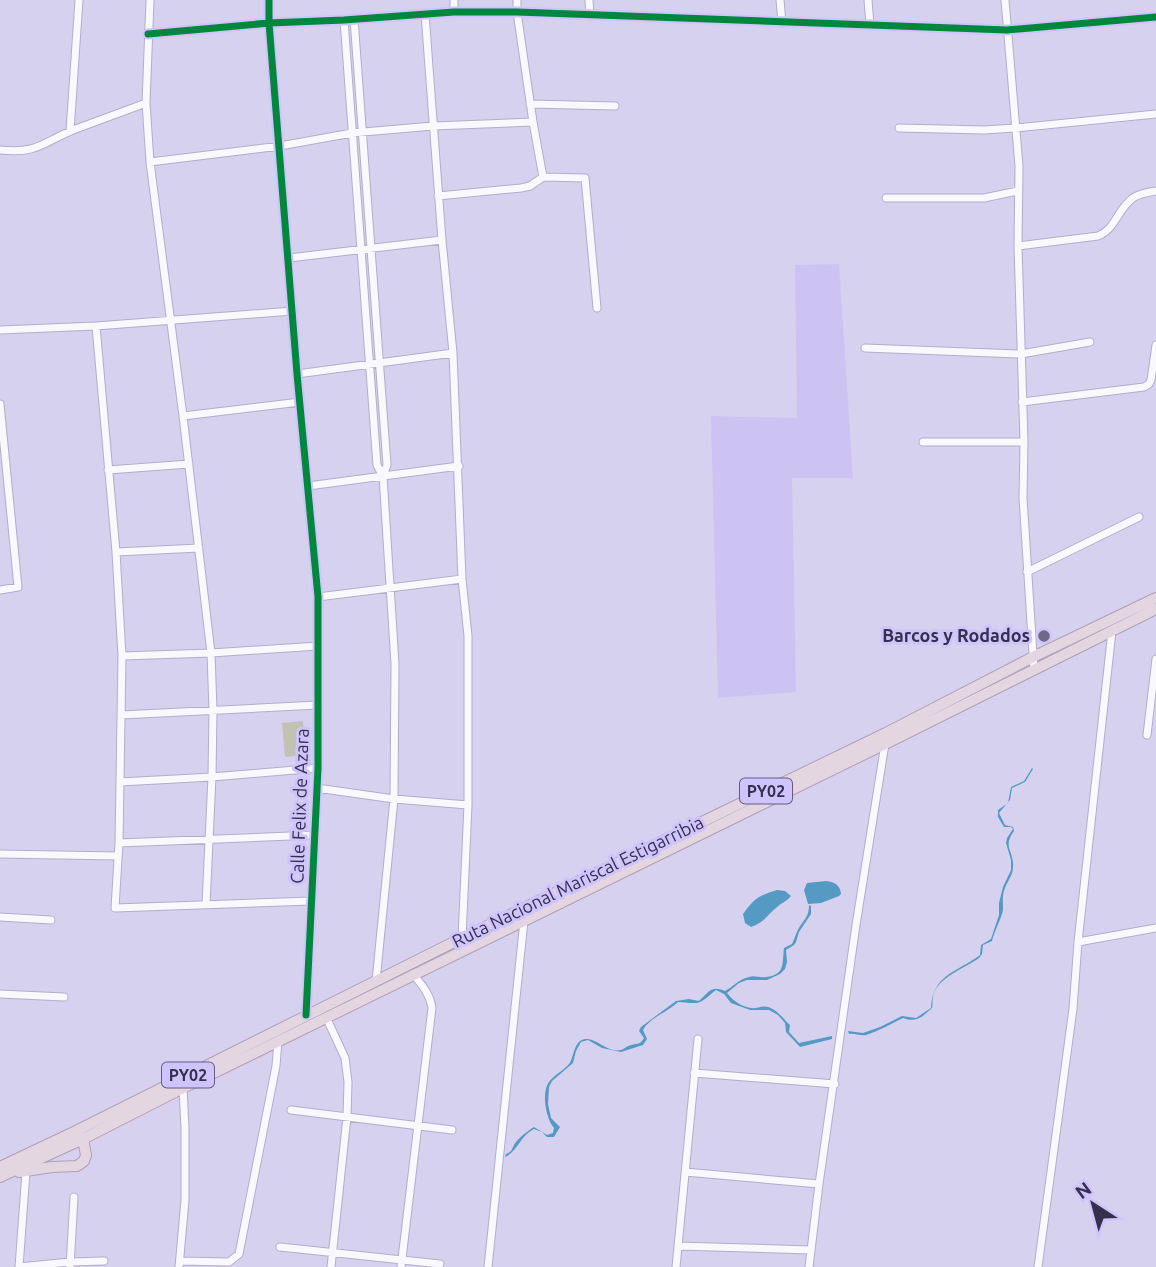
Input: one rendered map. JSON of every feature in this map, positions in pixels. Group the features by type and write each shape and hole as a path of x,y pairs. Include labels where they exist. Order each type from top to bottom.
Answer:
{"highway":[{"name":"Ruta Nacional Mariscal Estigarribia","path":"3,1172 306,1015 462,938 886,733 1156,607"},
{"name":"Ruta Nacional Mariscal Estigarribia","path":"78,1135 183,1088 524,921 885,744 1033,663 1112,631 1156,607"},
{"path":"3,1172 77,1166 84,1161 86,1155 78,1135"}],"street":[{"path":"70,131 79,0"},
{"path":"150,0 146,103 150,163 172,320 211,653 212,777 206,904"},
{"name":"Calle Felix de Azara","path":"269,0 297,374 318,597 318,768 306,1015"},
{"path":"454,0 454,12"},
{"path":"517,0 530,104 543,177"},
{"path":"589,0 590,16"},
{"path":"780,0 782,23"},
{"path":"868,0 870,26"},
{"path":"1005,0 1018,166 1023,498 1033,663"},
{"path":"148,34 269,23 454,12 1007,30 1156,17"},
{"path":"425,14 453,353 462,579 468,636 468,805 462,938"},
{"path":"354,19 387,465 383,476 395,664 394,799 376,981"},
{"path":"344,20 377,465 383,476"},
{"path":"0,150 15,152 34,149 70,131 146,103"},
{"path":"530,104 615,106"},
{"path":"899,128 984,130 1156,114"},
{"path":"150,163 280,146 352,133 533,122"},
{"path":"439,196 521,188 530,186 543,177 584,178 597,308"},
{"path":"886,198 984,198 1018,191"},
{"path":"1018,246 1106,233 1130,200 1156,191"},
{"path":"289,258 442,240"},
{"path":"0,330 96,326 293,311"},
{"path":"96,326 116,552 122,656 115,908 312,901"},
{"path":"865,348 1021,354 1090,341"},
{"path":"1022,402 1144,387 1151,380 1156,345"},
{"path":"297,374 453,353"},
{"path":"183,416 300,402"},
{"path":"0,404 18,587 0,590"},
{"path":"923,442 1024,442"},
{"path":"108,470 189,464"},
{"path":"308,486 459,466"},
{"path":"1027,572 1139,517"},
{"path":"116,552 199,548"},
{"path":"318,597 462,579"},
{"path":"1038,1267 1073,1009 1112,631"},
{"path":"122,656 318,646"},
{"path":"1147,735 1156,659"},
{"path":"121,715 318,705"},
{"path":"809,1267 856,925 885,744"},
{"path":"120,782 318,768"},
{"path":"317,788 394,799 468,805"},
{"path":"118,843 315,835"},
{"path":"0,854 118,856"},
{"path":"0,917 51,920"},
{"path":"488,1267 524,921"},
{"path":"1078,942 1156,928"},
{"path":"402,1263 432,1008 426,990 413,974"},
{"path":"0,994 64,997"},
{"path":"326,1017 345,1058 348,1082 347,1117 331,1267"},
{"path":"676,1267 698,1039"},
{"path":"183,1088 185,1200 180,1264 229,1262 239,1254 276,1066 278,1041"},
{"path":"694,1073 835,1084"},
{"path":"291,1110 452,1130"},
{"path":"26,1172 19,1267 104,1261"},
{"path":"685,1172 819,1184"},
{"path":"70,1264 74,1196"},
{"path":"678,1246 811,1250"},
{"path":"280,1247 402,1263 440,1264"}],"shaded area":[{"path":"839,264 853,478 792,478 796,692 718,698 711,416 797,418 795,265"}],"green space":[{"path":"303,721 306,755 285,757 282,723"}],"water":[{"path":"1032,768 1025,782 1012,788 1008,802 1011,787 1024,781"},
{"path":"1007,804 999,813 1005,825 1013,827 1014,831 1009,841 1013,870 1004,891 1003,912 992,941 983,945 982,954 979,958 952,974 936,989 941,981 947,976 980,955 981,945 991,939 999,915 1003,887 1011,870 1006,843 1013,829 1004,827 998,817 998,810"},
{"path":"826,881 836,884 841,894 821,903 808,904 804,890 807,883"},
{"path":"777,890 785,891 791,896 759,923 751,927 745,923 743,914 751,904 757,898"},
{"path":"809,905 811,914 794,945 786,950 785,969 780,974 767,980 747,980 739,983 727,993 734,1001 744,1006 775,1010 790,1025 789,1032 799,1043 832,1036 832,1039 800,1047 786,1032 785,1023 778,1015 769,1010 750,1010 731,1003 724,994 716,990 700,1002 678,1002 646,1026 643,1030 647,1039 643,1045 621,1052 602,1048 588,1040 581,1042 573,1063 552,1081 549,1087 551,1118 560,1127 554,1137 547,1137 534,1129 505,1157 514,1144 534,1127 547,1135 553,1133 545,1093 551,1080 571,1061 579,1042 590,1039 611,1049 621,1050 641,1042 644,1038 639,1031 641,1027 676,1001 699,1001 713,989 725,991 745,978 777,974 782,967 784,948 792,944 807,917"},
{"path":"933,997 932,1008 916,1019 903,1018 866,1035 849,1034 848,1031 863,1033 902,1016 916,1018 931,1008"}],"cycle path":[{"path":"269,0 297,374 318,597 318,768 306,1015"},
{"path":"148,34 269,23 454,12 1007,30 1156,17"}],"place":[{"name":"Barcos y Rodados","path":"1044,636"}]}
